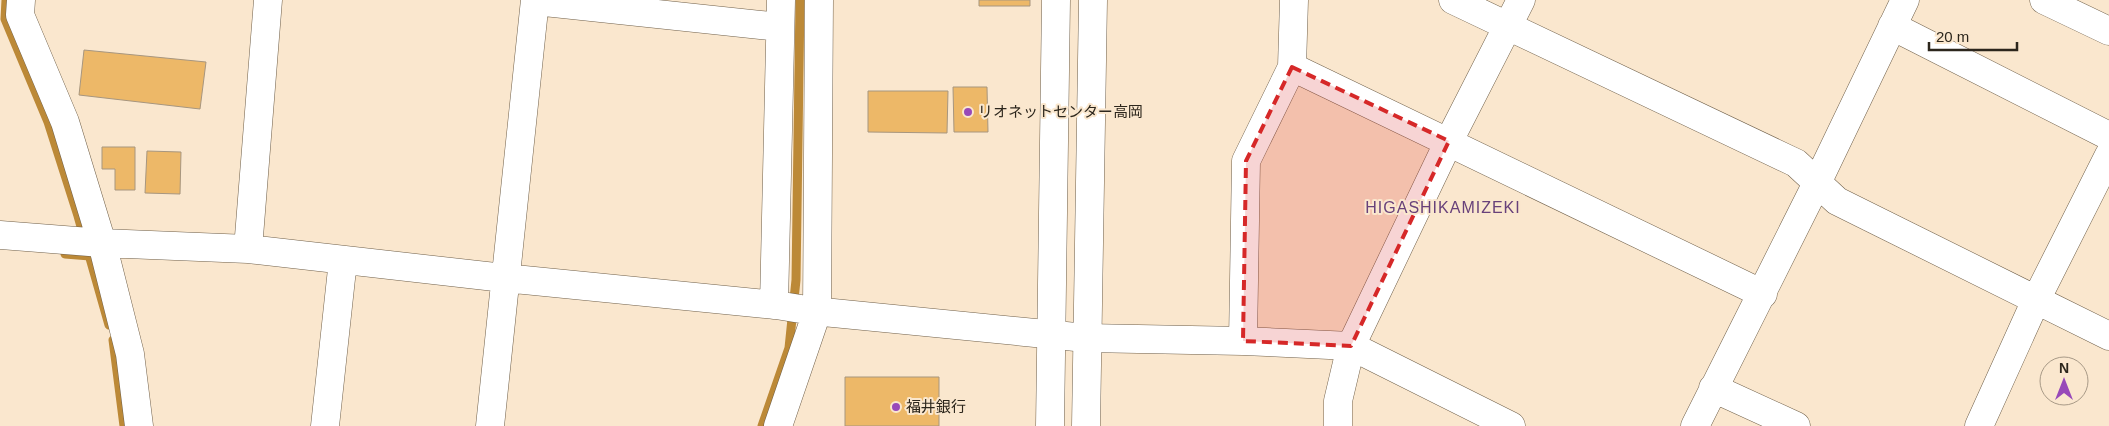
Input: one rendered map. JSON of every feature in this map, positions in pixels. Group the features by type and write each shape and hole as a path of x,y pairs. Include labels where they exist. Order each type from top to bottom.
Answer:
{"street":[{"path":"21,0 20,15 65,122 102,243 130,354 139,426"},
{"path":"248,249 268,0"},
{"path":"775,306 781,0"},
{"path":"778,426 815,312 819,0"},
{"path":"1050,426 1056,0"},
{"path":"1086,426 1093,0"},
{"path":"1243,340 1246,161 1292,67 1294,0"},
{"path":"1453,0 1796,163 1837,201 2109,336"},
{"path":"1338,426 1338,401 1351,346 1449,141 1521,0"},
{"path":"1695,426 1818,183 1905,0"},
{"path":"2044,0 2109,31"},
{"path":"490,426 504,278 535,1 780,27"},
{"path":"1892,26 2109,136"},
{"path":"1292,67 1449,141 1763,294"},
{"path":"1979,426 2036,300 2109,156"},
{"path":"0,235 102,243 248,249 775,306 815,312 1086,338 1243,340 1351,346 1511,426"},
{"path":"325,426 343,260"},
{"path":"1713,388 1796,426"}],"highlighted area":[{"path":"1292,67 1449,141 1351,346 1243,341 1246,161"}],"building":[{"path":"979,0 1030,0 1030,6 979,6"},
{"path":"84,50 206,62 200,109 79,95"},
{"path":"953,87 987,87 988,132 954,132"},
{"path":"868,91 948,91 947,133 868,132"},
{"path":"102,147 135,147 135,190 115,190 115,169 102,169"},
{"path":"147,151 181,152 180,194 145,193"},
{"path":"845,377 939,377 939,426 845,426"}],"waterway":[{"path":"6,0 5,19 48,122 78,216 109,325"},
{"path":"762,426 789,348 796,280 800,0"},
{"path":"65,254 90,256"},
{"path":"113,340 124,426"}],"place":[{"name":"リオネットセンター高岡","path":"968,112"},
{"name":"福井銀行","path":"896,407"}],"district":[{"name":"HIGASHIKAMIZEKI","path":"1443,207"}]}
